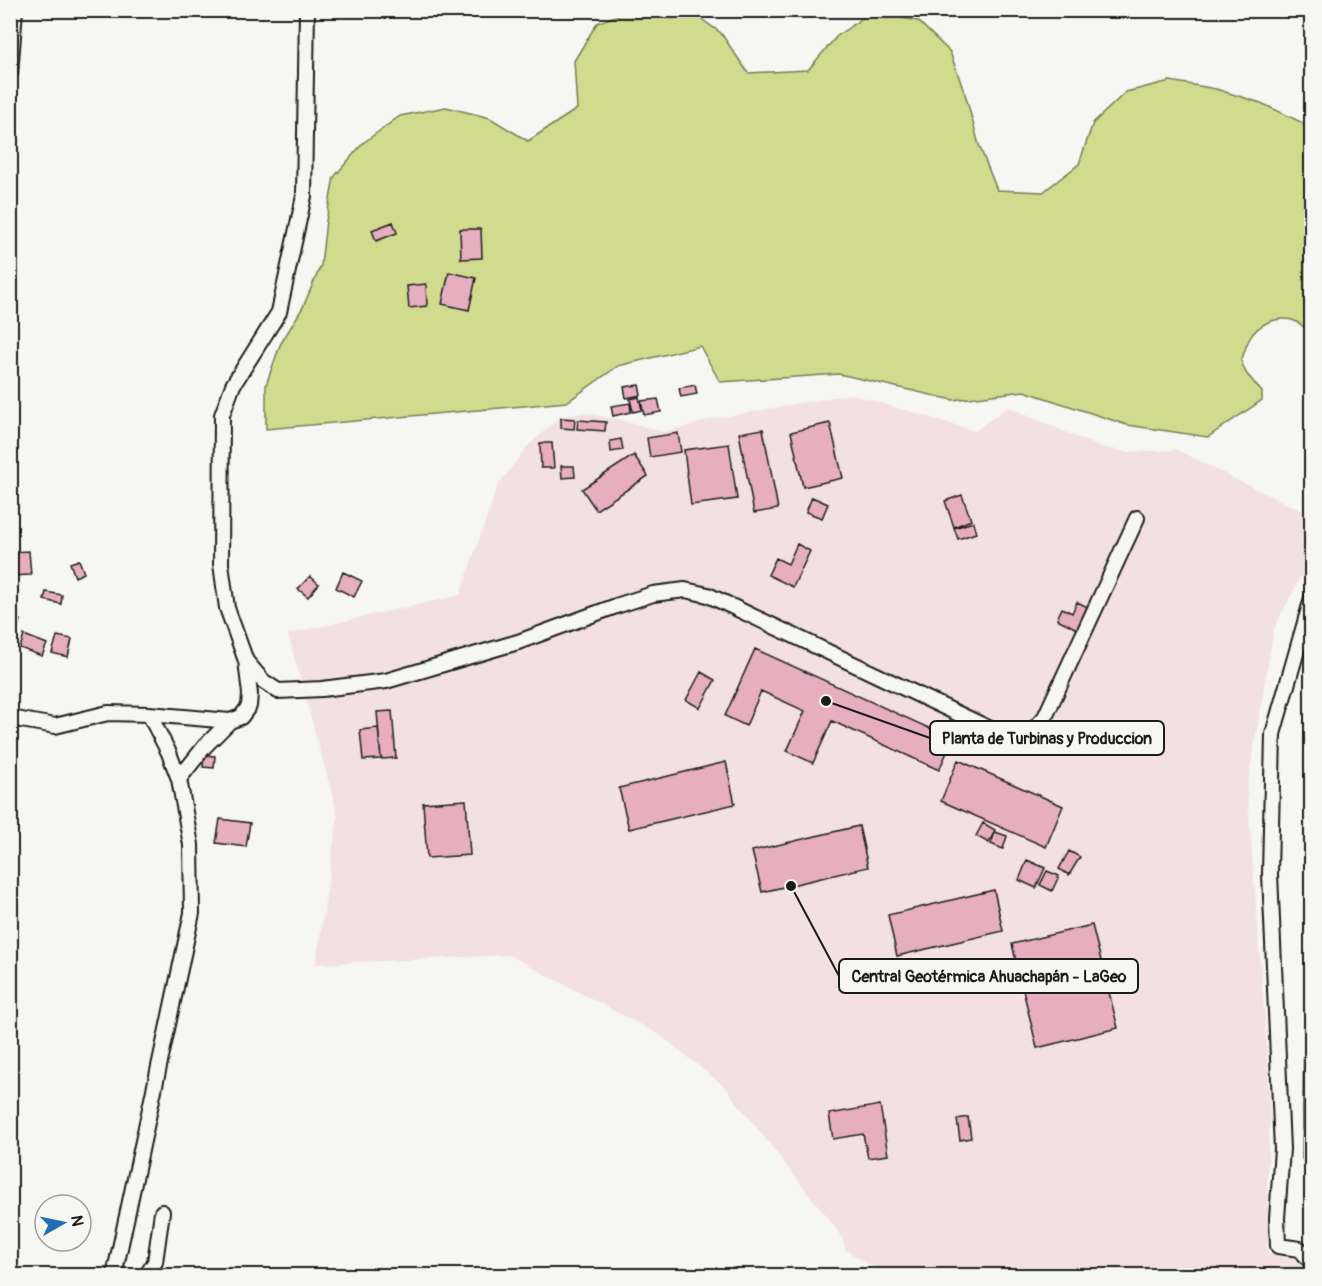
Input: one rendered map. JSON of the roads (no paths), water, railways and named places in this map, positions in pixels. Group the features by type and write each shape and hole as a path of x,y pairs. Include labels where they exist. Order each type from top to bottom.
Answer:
{"street":[{"path":"11,65 15,10"},
{"path":"179,779 204,746 230,721 240,717 249,706 246,661 227,608 221,564 222,415 233,384 279,312 304,196 307,10"},
{"path":"246,661 263,681 278,691 322,689 386,681 518,642 653,594 685,590 708,595 1005,736 1033,730 1045,717 1137,518"},
{"path":"1311,598 1273,734 1270,874 1282,1149 1277,1218 1278,1246 1300,1249 1311,1263"},
{"path":"10,718 56,726 108,713 230,721"},
{"path":"114,1275 192,913 191,845 179,779 169,753 149,714"},
{"path":"146,1275 155,1262 162,1212"}],"place":[{"name":"Planta de Turbinas y Produccion","path":"826,701"},
{"name":"Central Geotérmica Ahuachapán - LaGeo","path":"791,886"}]}
